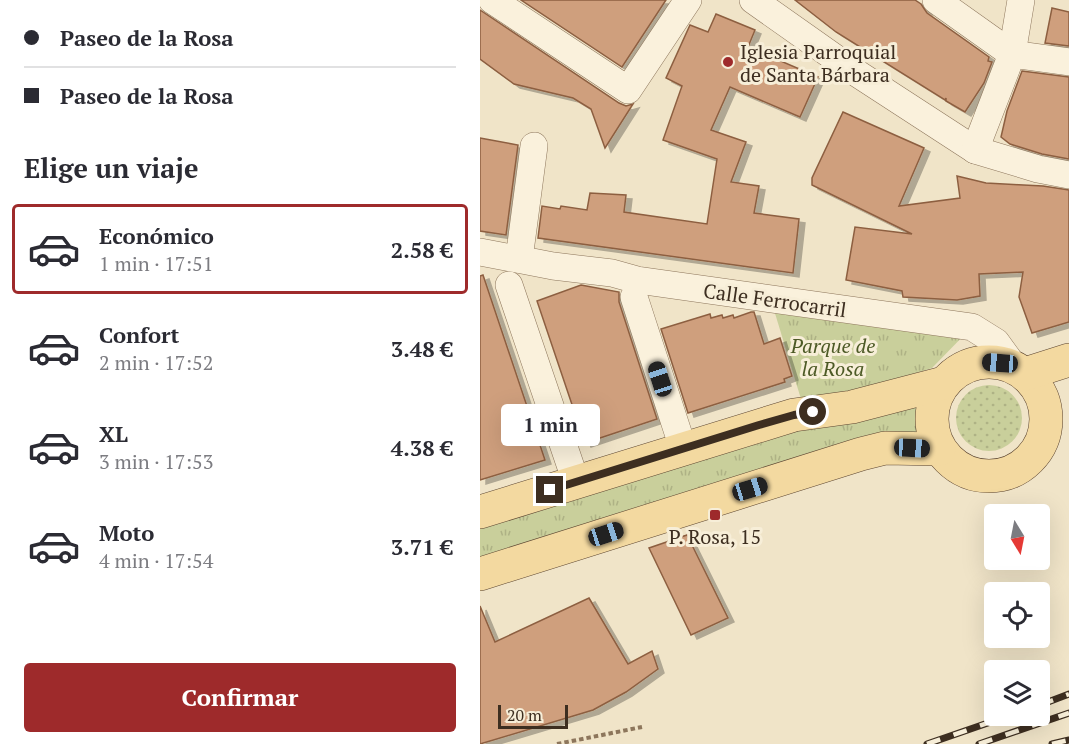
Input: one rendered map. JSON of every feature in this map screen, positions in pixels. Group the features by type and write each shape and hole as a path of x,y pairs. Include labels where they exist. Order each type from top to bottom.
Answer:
{"main road":[{"path":"1020,371 1069,360"},
{"path":"985,361 1000,363 1020,371 1035,384 1046,409 1058,419 1030,460 1012,472 992,476 972,474 953,464 939,449 933,436 931,422 936,395 944,383 955,372 985,361"},
{"path":"480,512 794,415 852,407 944,383"},
{"path":"480,574 861,454 885,448 939,449"}],"street":[{"path":"492,0 628,90 688,0"},
{"path":"753,0 855,72 975,150 1038,169 1069,175"},
{"path":"936,0 1011,54 1069,62"},
{"path":"975,150 1011,54 1021,0"},
{"path":"519,259 534,147"},
{"name":"Calle Ferrocarril","path":"480,252 553,266 612,273 637,280 972,327 996,342 1020,371"},
{"path":"509,285 576,482"},
{"path":"634,297 683,448"}],"path":[{"path":"557,744 642,727"}],"green space":[{"name":"Parque de la Rosa","path":"774,310 972,327 932,368 804,409"},
{"path":"989,385 1002,388 1012,395 1019,405 1022,418 1019,431 1012,441 1002,448 989,451 976,448 966,441 959,431 956,418 959,405 966,395 976,388"},
{"path":"916,399 917,440 480,567 480,521 686,454"}],"building":[{"path":"521,0 666,0 622,67"},
{"path":"795,0 915,0 927,13 989,57 988,61 992,62 984,83 965,112 946,101 946,98 945,100 836,32"},
{"path":"1052,8 1069,12 1069,46 1045,43"},
{"path":"480,10 619,103 626,106 633,104 605,148 591,109 573,98 514,84 480,59"},
{"path":"716,14 755,30 748,47 818,77 800,117 730,87 711,130 746,142 731,182 759,186 754,213 799,219 793,273 538,238 542,206 587,210 590,193 626,195 624,212 707,224 717,159 663,140 682,86 666,78 690,25 708,32"},
{"path":"1022,71 1069,77 1069,159 1042,154 1010,144 1001,137 1007,111"},
{"path":"843,112 924,148 899,206 960,198 957,176 986,183 1043,186 1069,190 1069,322 1032,333 1019,297 1023,272 979,274 980,296 957,300 903,297 902,291 846,280 855,227 912,234 812,185 812,178"},
{"path":"480,138 518,145 506,235 480,231"},
{"path":"483,275 545,460 480,480 480,276"},
{"path":"581,285 619,292 619,302 657,419 585,443 537,301"},
{"path":"754,312 764,344 780,338 792,376 784,379 785,382 688,413 661,329 710,314 711,318 733,315 734,318"},
{"path":"687,535 728,618 691,635 649,548"},
{"path":"589,598 628,664 652,651 658,669 626,692 593,710 480,744 480,606 495,642"}],"railway":[{"path":"1050,701 1069,694"},
{"path":"979,744 1069,713"},
{"path":"927,744 984,724"},
{"path":"1052,744 1069,740"}],"place":[{"name":"Iglesia Parroquial de Santa Bárbara","path":"728,62"},
{"name":"P. Rosa, 15","path":"715,515"}],"route":[{"path":"550,490 759,425 813,412"}]}
